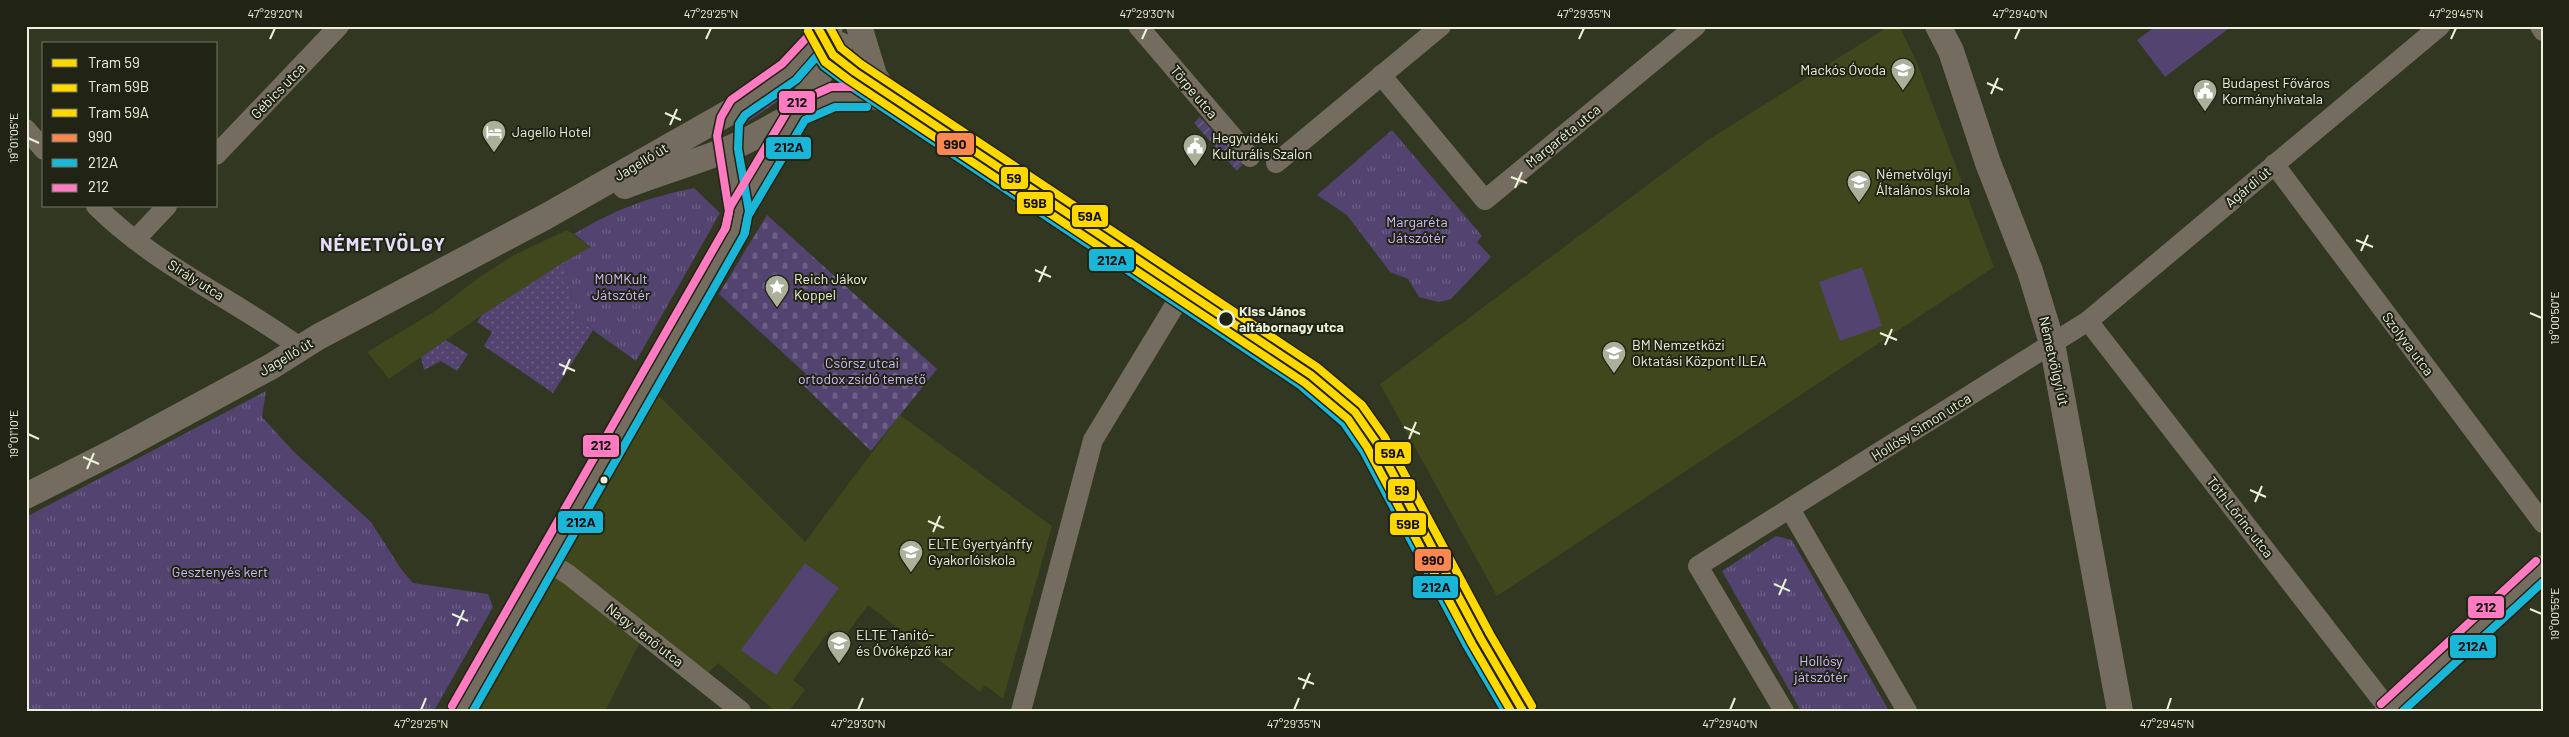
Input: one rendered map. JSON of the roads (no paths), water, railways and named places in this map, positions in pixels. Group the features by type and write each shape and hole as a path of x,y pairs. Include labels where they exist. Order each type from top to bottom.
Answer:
{"street":[{"name":"Gébics utca","path":"218,153 339,26"},
{"name":"Jagelló út","path":"26,496 120,449 272,366 301,348 545,217 736,108 789,72 827,42 845,37 848,26"},
{"path":"859,26 874,75 890,100"},
{"name":"Törpe utca","path":"1138,26 1250,157"},
{"path":"1276,163 1440,26"},
{"name":"Margaréta utca","path":"1381,75 1485,200 1696,26"},
{"name":"Németvölgyi út","path":"1938,26 1951,51 1981,144 2030,271 2052,344 2120,711"},
{"name":"Agárdi út","path":"2052,344 2088,321 2440,26"},
{"path":"2540,26 2543,31"},
{"name":"Jagelló út","path":"545,217 662,172 728,150 798,112 827,42"},
{"path":"827,42 890,100 1181,295 1192,320 1298,389 1339,402 1352,416 1373,447 1476,641 1517,711"},
{"path":"461,711 735,231 739,212 798,112 834,97 877,97 890,100"},
{"path":"736,108 727,135 739,212"},
{"path":"26,129 42,148"},
{"name":"Szolyva utca","path":"2274,164 2543,523"},
{"name":"Sirály utca","path":"98,208 112,223 135,240 301,348"},
{"path":"135,240 165,208"},
{"path":"1021,711 1093,440 1181,295"},
{"name":"Tóth Lőrinc utca","path":"2088,321 2380,698 2392,710"},
{"name":"Hollósy Simon utca","path":"1784,711 1698,566 2052,344"},
{"path":"1790,509 1907,711"},
{"name":"Nagy Jenő utca","path":"547,561 569,575 740,711"},
{"path":"2392,710 2543,568"}],"tram line":[{"name":"59","path":"817,26 833,55 855,72 1311,375 1355,412 1376,442 1481,639 1523,711"},
{"name":"59A","path":"829,26 841,48 861,64 1317,367 1362,405 1384,436 1490,634 1532,706"},
{"name":"59B","path":"808,31 825,62 849,80 1305,383 1348,419 1367,447 1472,644 1511,711"}],"place":[{"name":"Mackós Óvoda","path":"1903,91"},
{"name":"Budapest Főváros Kormányhivatala","path":"2205,112"},
{"name":"Jagello Hotel","path":"494,153"},
{"name":"Hegyvidéki Kulturális Szalon","path":"1195,167"},
{"name":"Németvölgyi Általános Iskola","path":"1859,203"},
{"name":"Reich Jákov Koppel","path":"777,308"},
{"name":"Kiss János altábornagy utca","path":"1226,319"},
{"name":"BM Nemzetközi Oktatási Központ ILEA","path":"1614,374"},
{"name":"ELTE Gyertyánffy Gyakorlóiskola","path":"911,573"},
{"name":"ELTE Tanitó- és Óvóképző kar","path":"839,664"}],"district":[{"name":"NÉMETVÖLGY","path":"383,244"}],"park label":[{"name":"Margaréta Játszótér","path":"1417,230"},
{"name":"MOMKult Játszótér","path":"621,288"},
{"name":"Csörsz utcai ortodox zsidó temető","path":"862,372"},
{"name":"Gesztenyés kert","path":"220,572"},
{"name":"Hollósy játszótér","path":"1821,670"}]}
